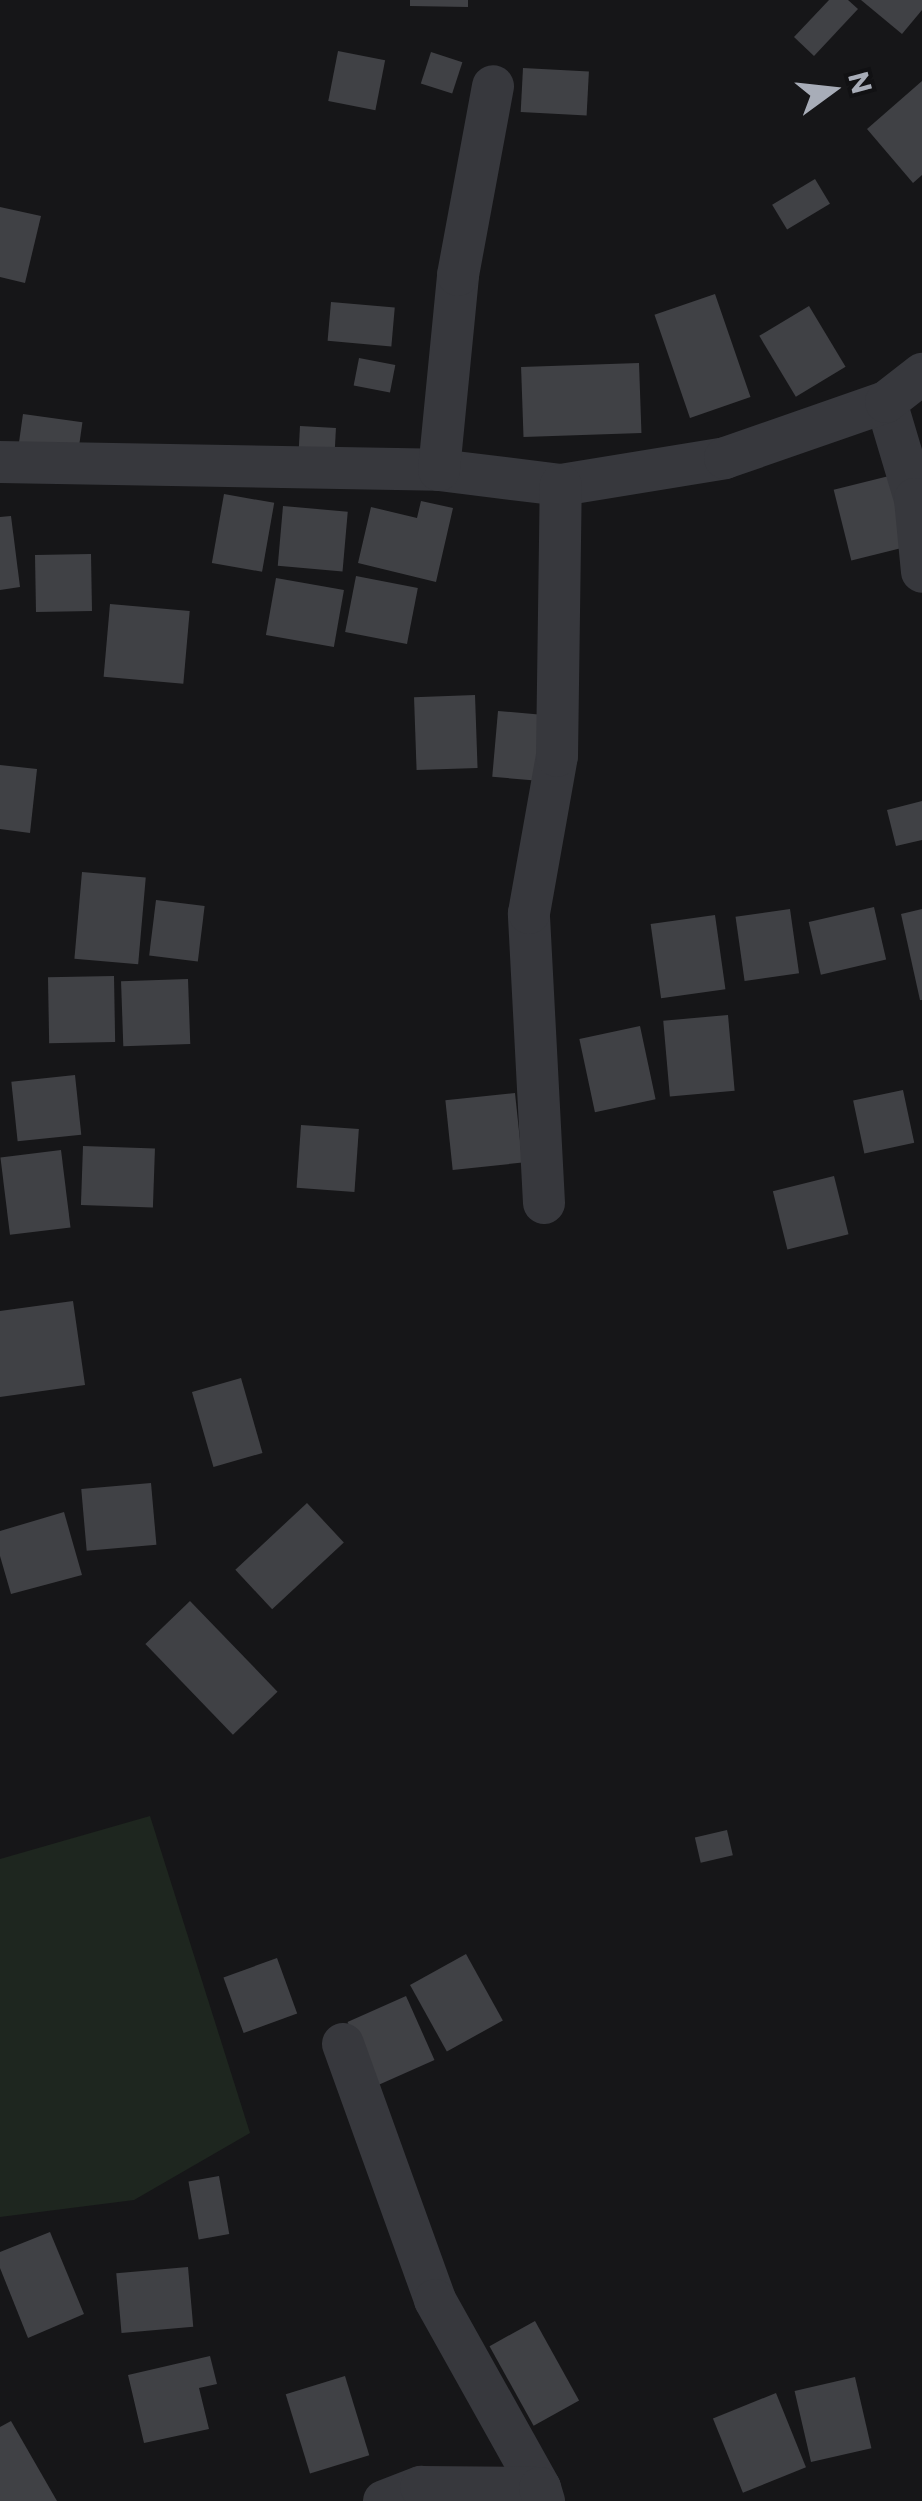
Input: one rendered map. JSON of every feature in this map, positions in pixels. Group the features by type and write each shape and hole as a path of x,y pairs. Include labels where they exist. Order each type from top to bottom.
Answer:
{"street":[{"path":"439,470 458,275 493,86"},
{"path":"0,462 439,470 562,485 726,458 886,402 922,374"},
{"path":"886,402 916,499 922,572"},
{"path":"544,1203 529,913 557,756 562,485"},
{"path":"343,2044 435,2300 542,2494"},
{"path":"384,2501 421,2487 542,2494"}],"shaded area":[{"path":"150,1816 250,2133 134,2200 0,2217 0,1859"}],"building":[{"path":"410,0 468,0 468,7 410,6"},
{"path":"829,0 848,0 858,9 814,56 794,37"},
{"path":"861,0 922,0 922,10 902,34"},
{"path":"338,51 385,60 375,110 328,101"},
{"path":"431,52 462,62 452,94 421,83"},
{"path":"523,68 589,71 587,115 521,112"},
{"path":"922,81 922,175 913,183 867,129"},
{"path":"815,179 830,204 787,230 772,205"},
{"path":"0,207 41,216 25,283 0,277"},
{"path":"715,294 750,397 690,418 654,315"},
{"path":"331,302 395,308 391,346 328,341"},
{"path":"809,306 846,367 796,397 759,336"},
{"path":"359,358 395,365 390,393 354,385"},
{"path":"639,363 641,433 524,437 521,367"},
{"path":"23,414 82,422 78,451 19,443"},
{"path":"300,426 336,428 335,454 299,452"},
{"path":"889,476 907,547 851,561 834,490"},
{"path":"224,494 274,503 262,572 212,563"},
{"path":"421,501 453,508 436,582 358,563 371,507 417,518"},
{"path":"283,506 348,512 343,571 278,566"},
{"path":"11,516 20,587 0,590 0,517"},
{"path":"91,554 92,611 36,612 35,555"},
{"path":"356,576 418,588 407,644 345,632"},
{"path":"276,578 344,590 334,647 266,635"},
{"path":"110,604 190,611 183,684 104,677"},
{"path":"475,695 478,768 417,770 414,697"},
{"path":"498,711 553,716 547,782 492,777"},
{"path":"0,765 37,769 30,833 0,829"},
{"path":"922,801 922,840 896,846 887,810"},
{"path":"82,872 146,878 138,964 74,959"},
{"path":"156,900 205,906 198,962 149,956"},
{"path":"874,907 886,960 821,975 809,922"},
{"path":"790,909 799,973 745,981 736,917"},
{"path":"922,909 922,1000 920,1000 901,914"},
{"path":"715,915 725,989 661,998 651,924"},
{"path":"114,976 115,1042 49,1043 48,977"},
{"path":"188,979 190,1044 123,1046 121,981"},
{"path":"728,1015 735,1091 670,1096 663,1021"},
{"path":"640,1026 656,1099 595,1112 579,1039"},
{"path":"75,1075 81,1135 18,1141 11,1082"},
{"path":"903,1090 914,1143 864,1153 853,1101"},
{"path":"515,1093 522,1163 453,1170 445,1100"},
{"path":"301,1125 359,1129 354,1192 297,1188"},
{"path":"83,1146 155,1149 153,1207 81,1205"},
{"path":"61,1150 71,1227 10,1235 0,1157"},
{"path":"834,1176 849,1234 787,1249 773,1191"},
{"path":"73,1301 85,1385 0,1397 0,1311"},
{"path":"241,1378 262,1453 213,1467 192,1392"},
{"path":"151,1483 156,1545 87,1551 81,1489"},
{"path":"307,1503 344,1542 272,1609 235,1570"},
{"path":"64,1512 82,1575 11,1594 0,1556 0,1531"},
{"path":"190,1601 278,1692 233,1735 145,1644"},
{"path":"727,1830 733,1855 701,1863 695,1837"},
{"path":"466,1954 503,2020 447,2051 410,1985"},
{"path":"277,1958 297,2013 244,2033 223,1977"},
{"path":"406,1996 434,2060 376,2086 348,2022"},
{"path":"219,2176 229,2234 199,2239 188,2181"},
{"path":"50,2232 84,2314 28,2338 0,2268 0,2252"},
{"path":"188,2267 193,2327 122,2333 116,2273"},
{"path":"535,2321 579,2401 534,2426 490,2346"},
{"path":"210,2356 217,2384 199,2388 209,2429 144,2443 128,2375"},
{"path":"345,2376 369,2455 310,2474 286,2394"},
{"path":"855,2377 871,2448 811,2462 795,2391"},
{"path":"776,2393 806,2467 743,2493 713,2418"},
{"path":"11,2421 57,2501 0,2501 0,2427"}]}
